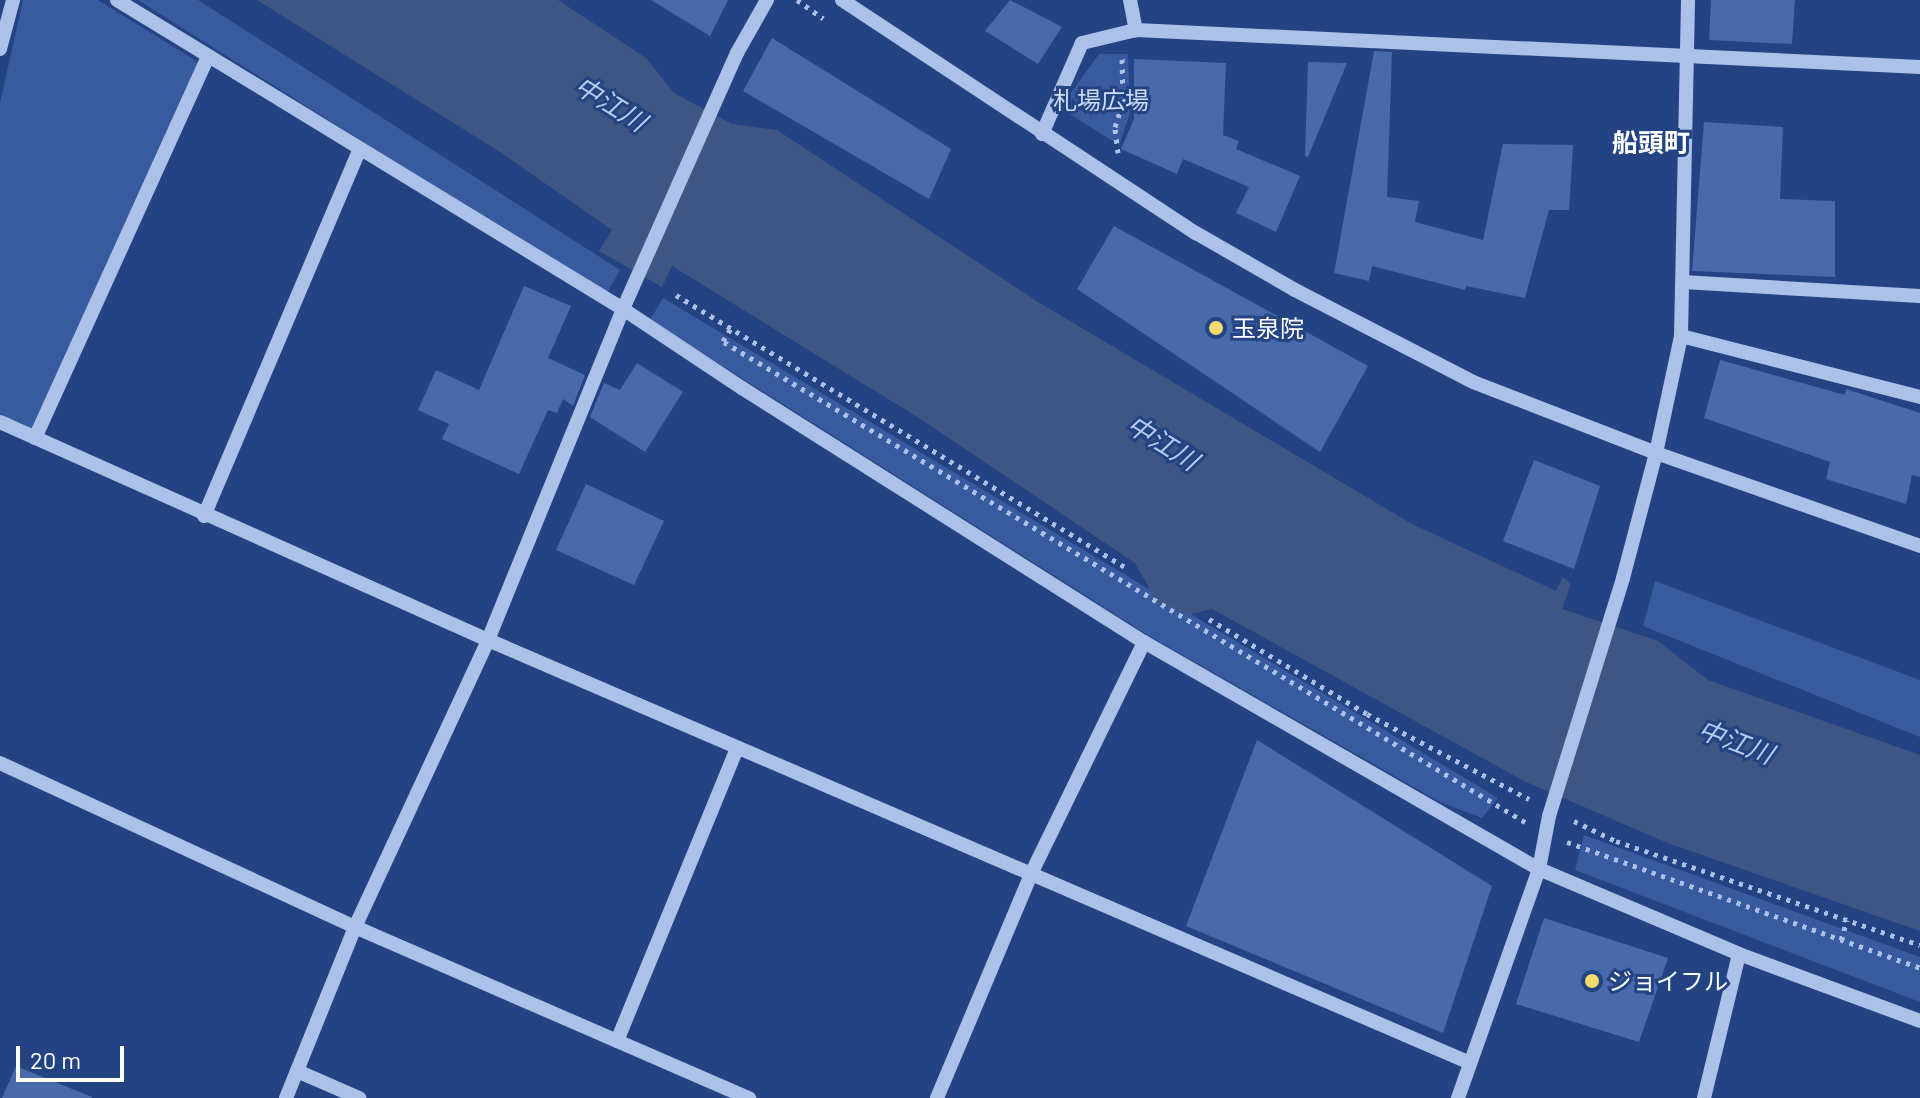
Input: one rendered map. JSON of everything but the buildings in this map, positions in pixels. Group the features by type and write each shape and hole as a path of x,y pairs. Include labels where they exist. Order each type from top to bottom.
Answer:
{"street":[{"path":"0,49 13,0"},
{"path":"117,0 623,309 742,388 1144,642 1539,869 1739,954 1920,1021"},
{"path":"286,1098 355,927 488,640 623,309 737,53 767,0"},
{"path":"842,0 1196,233 1295,290 1473,382 1656,453 1920,546"},
{"path":"1130,0 1136,30"},
{"path":"1458,1098 1539,869 1549,816 1623,578 1656,453 1681,336 1690,55 1688,0"},
{"path":"1042,134 1082,43 1136,30 1920,67"},
{"path":"35,438 208,56"},
{"path":"204,516 360,149"},
{"path":"1683,282 1920,296"},
{"path":"1681,336 1920,397"},
{"path":"0,422 204,516 488,640 1470,1063"},
{"path":"937,1098 1031,874 1144,642"},
{"path":"617,1041 737,748"},
{"path":"0,763 355,927 749,1098"},
{"path":"1704,1098 1739,954"},
{"path":"297,1071 359,1098"}],"path":[{"path":"1118,154 1115,127 1123,103 1122,57"},
{"path":"1106,146 1131,162"},
{"path":"676,295 1128,569"},
{"path":"723,341 731,328"},
{"path":"710,334 1545,834 1920,968"},
{"path":"1841,940 1847,920"}],"green space":[{"path":"23,0 98,0 198,62 31,430 0,416 0,103"},
{"path":"138,0 198,0 620,270 606,295"},
{"name":"札場広場","path":"1099,54 1128,54 1130,113 1119,145 1060,108"},
{"path":"663,298 1498,798 1482,818 1440,802 1151,637 650,320"},
{"path":"1655,581 1920,680 1920,737 1643,626"},
{"path":"1584,835 1920,957 1920,1002 1575,870"}],"water":[{"name":"中江川","path":"257,0 558,0 646,58 674,93 732,124 777,130 1038,302 1412,524 1556,591 1563,577 1571,584 1562,609 1658,641 1708,680 1920,755 1920,931 1665,842 1524,781 1212,609 1187,615 1157,602 1135,563 919,418 672,266 662,287 599,251 612,230 500,152"}],"place":[{"name":"玉泉院","path":"1216,328"},
{"name":"ジョイフル","path":"1592,981"}],"district":[{"name":"船頭町","path":"1651,142"}]}
